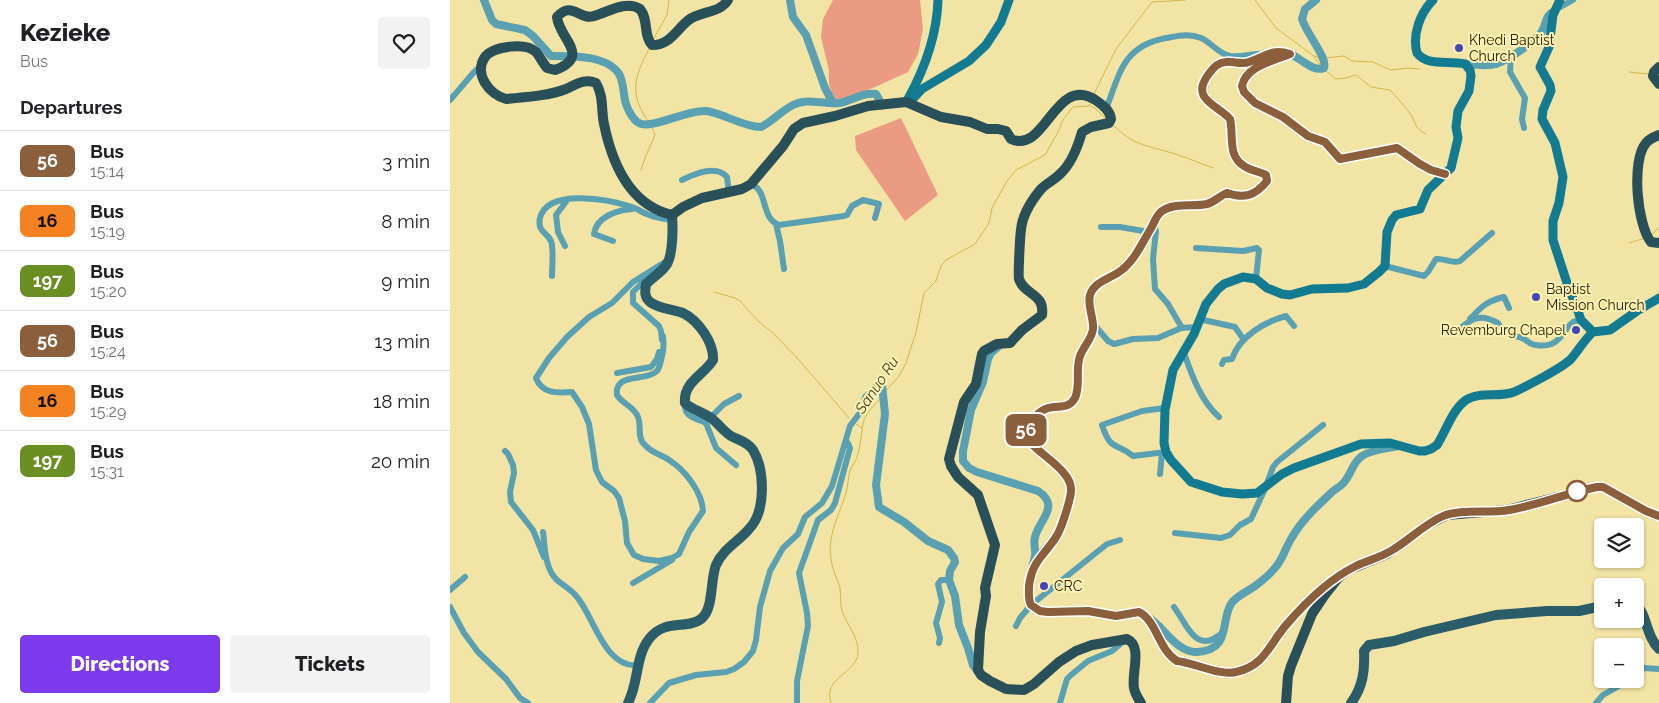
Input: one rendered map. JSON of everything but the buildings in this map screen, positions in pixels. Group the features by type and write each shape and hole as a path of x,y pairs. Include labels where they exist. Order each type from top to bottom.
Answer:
{"highway":[{"path":"728,0 721,7 696,16 672,38 659,45 652,45 648,40 643,15 640,9 634,5 618,3 595,16 589,17 576,9 568,8 561,11 557,17 558,24 572,46 573,57 570,62 555,70 547,68 535,51 528,47 516,46 492,51 485,57 481,66 481,75 485,84 498,98 506,99 555,93 584,81 591,80 596,83 601,96 605,130 620,173 637,196 649,206 672,218 683,207 702,198 742,189 751,184 794,129 803,123 836,116 868,106 908,102 941,117 970,122 987,129 1006,131 1011,139 1020,141 1035,134 1068,97 1086,96 1095,100 1110,115 1109,123 1090,127 1082,132 1074,155 1069,163 1062,172 1042,188 1030,206 1021,229 1018,274 1020,282 1040,301 1043,308 1042,315 1022,330 1010,343 1003,343 984,351 982,354 976,384 964,402 949,459 950,466 958,477 978,495 995,546 985,588 986,596 980,632 978,670 981,675 990,682 1006,689 1024,690 1034,684 1059,662 1076,652 1092,645 1126,638 1134,644 1134,686 1141,703"},
{"path":"1659,135 1646,143 1643,148 1637,192 1638,205 1647,237 1651,242 1659,242"},
{"path":"1286,703 1288,676 1299,644 1312,614 1339,577 1356,566 1387,554 1427,525 1446,515 1508,510 1603,487 1646,511 1659,516"}],"main road":[{"path":"908,102 926,63 934,34 938,0"},
{"path":"908,102 922,89 969,60 986,45 1001,22 1009,0"},
{"path":"1433,0 1426,8 1417,28 1415,39 1417,53 1425,61 1464,64 1470,70 1471,76 1469,91 1458,111 1456,123 1457,142 1451,168 1428,190 1420,209 1396,215 1389,224 1384,266 1369,280 1356,287 1312,289 1290,295 1267,288 1256,279 1243,277 1224,284 1218,289 1209,300 1174,370 1165,408 1164,453 1191,482 1222,492 1242,494 1257,492 1294,468 1361,444 1390,443 1419,450 1432,449 1437,445 1458,408 1465,401 1479,396 1503,396 1515,391 1566,363 1593,332 1610,330 1659,298"},
{"path":"1560,0 1555,11 1548,47 1540,66 1550,85 1551,91 1543,110 1542,118 1555,143 1562,177 1560,203 1553,221 1553,240 1581,320 1593,332"},
{"path":"628,703 636,682 638,665 644,646 649,638 665,627 696,622 703,617 709,604 714,572 719,559 733,543 749,530 757,517 762,489 760,468 752,448 727,432 711,417 692,409 685,402 689,386 710,366 713,360 713,353 709,342 692,319 682,313 650,302 646,296 646,284 667,263 672,218"},
{"path":"1351,703 1362,680 1364,651 1369,645 1394,641 1496,615 1547,611 1579,611 1594,608"},
{"path":"1644,619 1652,641 1659,649"}],"street":[{"path":"484,0 492,20 496,24 524,30 533,36 551,56 591,58 601,61 614,69 620,75 627,108 636,121 641,124 647,125 677,116 705,111 760,127 793,105 803,102 833,103 876,94 882,104"},
{"path":"790,0 793,17 806,35 825,88 833,103"},
{"path":"1031,571 1041,554 1058,533 1069,502 1071,489 1068,480 1050,458 1028,440 1025,432 1031,422 1043,410 1052,407 1063,408 1075,398 1079,358 1093,329 1090,296 1094,288 1101,282 1118,273 1130,263 1159,214 1168,208 1207,204 1218,200 1227,193 1236,197 1246,196 1253,193 1267,181 1266,175 1244,167 1234,157 1230,119 1206,102 1203,89 1204,81 1217,65 1226,62 1250,62 1268,54 1280,52 1290,54 1319,70 1324,68 1324,59 1314,45 1302,19 1305,9 1316,0"},
{"path":"1464,64 1495,65 1511,56 1542,32 1548,15 1573,0"},
{"path":"1106,109 1122,68 1134,51 1149,42 1177,36 1194,36 1208,42 1230,56 1268,54"},
{"path":"1290,54 1267,62 1246,75 1242,86 1251,100 1283,117 1308,136 1325,142 1340,159 1397,148 1431,170 1445,174"},
{"path":"1511,56 1509,68 1511,76 1525,98 1522,118 1524,128"},
{"path":"450,100 481,66"},
{"path":"682,180 698,173 722,173 727,177 729,192"},
{"path":"751,184 756,186 760,192 767,215 776,224 784,269"},
{"path":"552,276 551,243 541,229 540,217 551,205 568,199 582,198 635,208 649,215 672,218"},
{"path":"565,246 558,232 556,215 568,199"},
{"path":"776,224 814,222 844,216 847,215 852,206 863,200 879,204 875,218"},
{"path":"613,242 594,234 596,225 612,214 635,208"},
{"path":"1153,223 1156,231 1153,259 1155,289 1168,304 1182,328"},
{"path":"1101,228 1120,227 1149,232"},
{"path":"1384,266 1424,276 1436,259 1454,262 1460,260 1492,233"},
{"path":"1196,248 1243,251 1258,248 1256,279"},
{"path":"633,583 671,561 679,554 687,535 702,511 699,495 679,468 667,458 653,452 646,446 639,436 636,414 632,408 618,398 616,392 617,387 622,382 656,372 660,366 664,350 663,336 659,326 633,303 632,295 639,284 667,263"},
{"path":"667,263 626,287 612,303 589,317 566,337 536,378 538,384 550,392 572,392 582,407 589,424 596,470 602,482 614,491 619,498 630,550 638,557 654,560 668,559 679,554"},
{"path":"1457,331 1484,304 1494,299 1504,296 1509,308"},
{"path":"1222,364 1224,360 1232,359 1234,353 1244,340 1264,324 1288,317 1294,326"},
{"path":"1468,322 1478,317 1495,321 1503,332 1540,346 1552,344 1558,340 1570,324 1581,320"},
{"path":"1092,322 1108,341 1114,344 1133,339 1158,338 1198,323 1234,327 1244,340"},
{"path":"617,373 651,367 657,359 663,336"},
{"path":"1003,343 994,350 988,359 983,382 971,410 962,456 965,464 977,472 1038,491 1046,497 1048,508 1045,519 1038,527 1034,538 1035,555 1031,571 1029,599 1031,605 1040,611 1048,612 1088,611 1116,616 1139,612 1160,626 1183,649 1190,652 1208,650 1222,638 1231,604 1265,579 1274,569 1282,559 1290,540 1302,523 1316,507 1345,482 1360,457 1372,451 1398,446"},
{"path":"1184,353 1208,407 1219,417"},
{"path":"650,703 669,683 696,675 726,672 734,669 744,662 753,651 767,578 783,548 798,534 805,517 822,503 832,486 852,421 862,410 866,398 876,387 882,386 885,414 876,485 880,507 904,522 928,541 952,554 955,562 950,571 949,580 955,596 959,625 973,665 981,675"},
{"path":"711,417 724,404 739,396"},
{"path":"685,402 684,408 688,415 691,418 706,423 716,448 736,464"},
{"path":"1160,474 1164,453 1133,456 1127,451 1112,445 1102,425 1142,411 1165,408"},
{"path":"1174,533 1221,538 1226,537 1240,525 1251,519 1273,467 1323,424"},
{"path":"797,703 797,681 808,626 799,573 818,520 831,510 835,502 850,448 848,443 844,444"},
{"path":"505,451 511,460 514,473 510,492 511,502 533,530 554,577 571,589 578,598 612,653 622,663 631,666 638,665"},
{"path":"543,532 548,565"},
{"path":"1016,626 1031,605 1107,544 1120,540"},
{"path":"450,590 465,577"},
{"path":"1145,615 1171,657 1177,661 1222,672 1236,672 1252,666 1262,659 1277,635 1293,616 1326,585 1339,577"},
{"path":"939,643 940,638 936,623 942,597 938,584 941,580 949,580"},
{"path":"450,607 464,633 478,652 506,679 520,698 528,703"},
{"path":"1174,607 1186,628 1192,635 1203,641 1212,640 1224,632"},
{"path":"1060,703 1067,679 1071,675 1088,661 1112,651 1126,638"},
{"path":"1644,668 1659,668"},
{"path":"1596,703 1603,695 1616,688"}],"shaded area":[{"path":"833,0 920,0 923,29 918,54 908,72 873,88 835,101 829,84 829,71 821,37 823,19"},
{"path":"901,118 938,195 905,221 856,150 855,136"}],"waterway":[{"path":"654,38 667,15 669,0"},
{"path":"1094,94 1116,49 1152,2 1186,0"},
{"path":"1255,0 1276,28 1311,54"},
{"path":"648,121 638,102 636,85 640,68 649,49"},
{"path":"1312,55 1319,58"},
{"path":"1325,58 1344,56 1352,61 1373,62 1391,70 1420,69"},
{"path":"1314,57 1321,66"},
{"path":"1326,71 1336,79 1356,75 1371,87 1390,90 1401,102 1418,128 1426,134"},
{"path":"1629,72 1648,74"},
{"name":"Sanuo Ru","path":"885,392 899,376 906,363 916,332 924,293 936,281 941,266 946,260 975,244 989,223 992,208 1007,181 1016,170 1045,155 1063,120 1073,107 1089,106 1090,104"},
{"path":"1090,106 1095,108 1106,119"},
{"path":"1114,126 1138,143 1177,154 1213,168"},
{"path":"641,170 655,135 652,127"},
{"path":"1653,234 1659,227"},
{"path":"1629,243 1645,238"},
{"path":"714,292 740,301 799,360 849,418"},
{"name":"Sanuo Ru","path":"831,703 831,687 852,666 858,653 855,636 842,611 840,588 833,570 830,550 832,534 846,493 850,471 860,446 864,420 880,399"},
{"name":"Sanuo Ru","path":"856,424 862,428"}],"bus line":[{"name":"56","path":"1445,174 1431,170 1397,148 1389,148 1384,151 1368,153 1344,160 1340,159 1325,142 1300,132 1283,117 1251,100 1242,89 1246,75 1267,62 1290,54 1274,52 1262,55 1243,64 1226,62 1217,65 1208,74 1204,81 1203,89 1206,102 1227,115 1230,119 1234,157 1244,167 1266,175 1268,177 1267,181 1253,193 1246,196 1236,197 1227,193 1211,203 1178,206 1162,211 1146,236 1140,250 1130,263 1118,273 1101,282 1091,293 1093,329 1079,358 1075,398 1063,408 1052,407 1043,410 1027,426 1025,432 1028,440 1050,458 1071,485 1069,502 1056,538 1041,554 1031,571 1029,602 1034,608 1048,612 1088,611 1116,616 1139,612 1149,619 1158,638 1171,657 1177,661 1229,673 1243,670 1262,659 1277,635 1293,616 1326,585 1356,566 1387,554 1427,525 1446,515 1508,510 1536,504 1578,491 1603,487 1646,511 1659,516"}],"place":[{"name":"Khedi Baptist Church","path":"1459,48"},
{"name":"Baptist Mission Church","path":"1536,297"},
{"name":"Revemburg Chapel","path":"1576,330"},
{"name":"CRC","path":"1044,586"}]}
